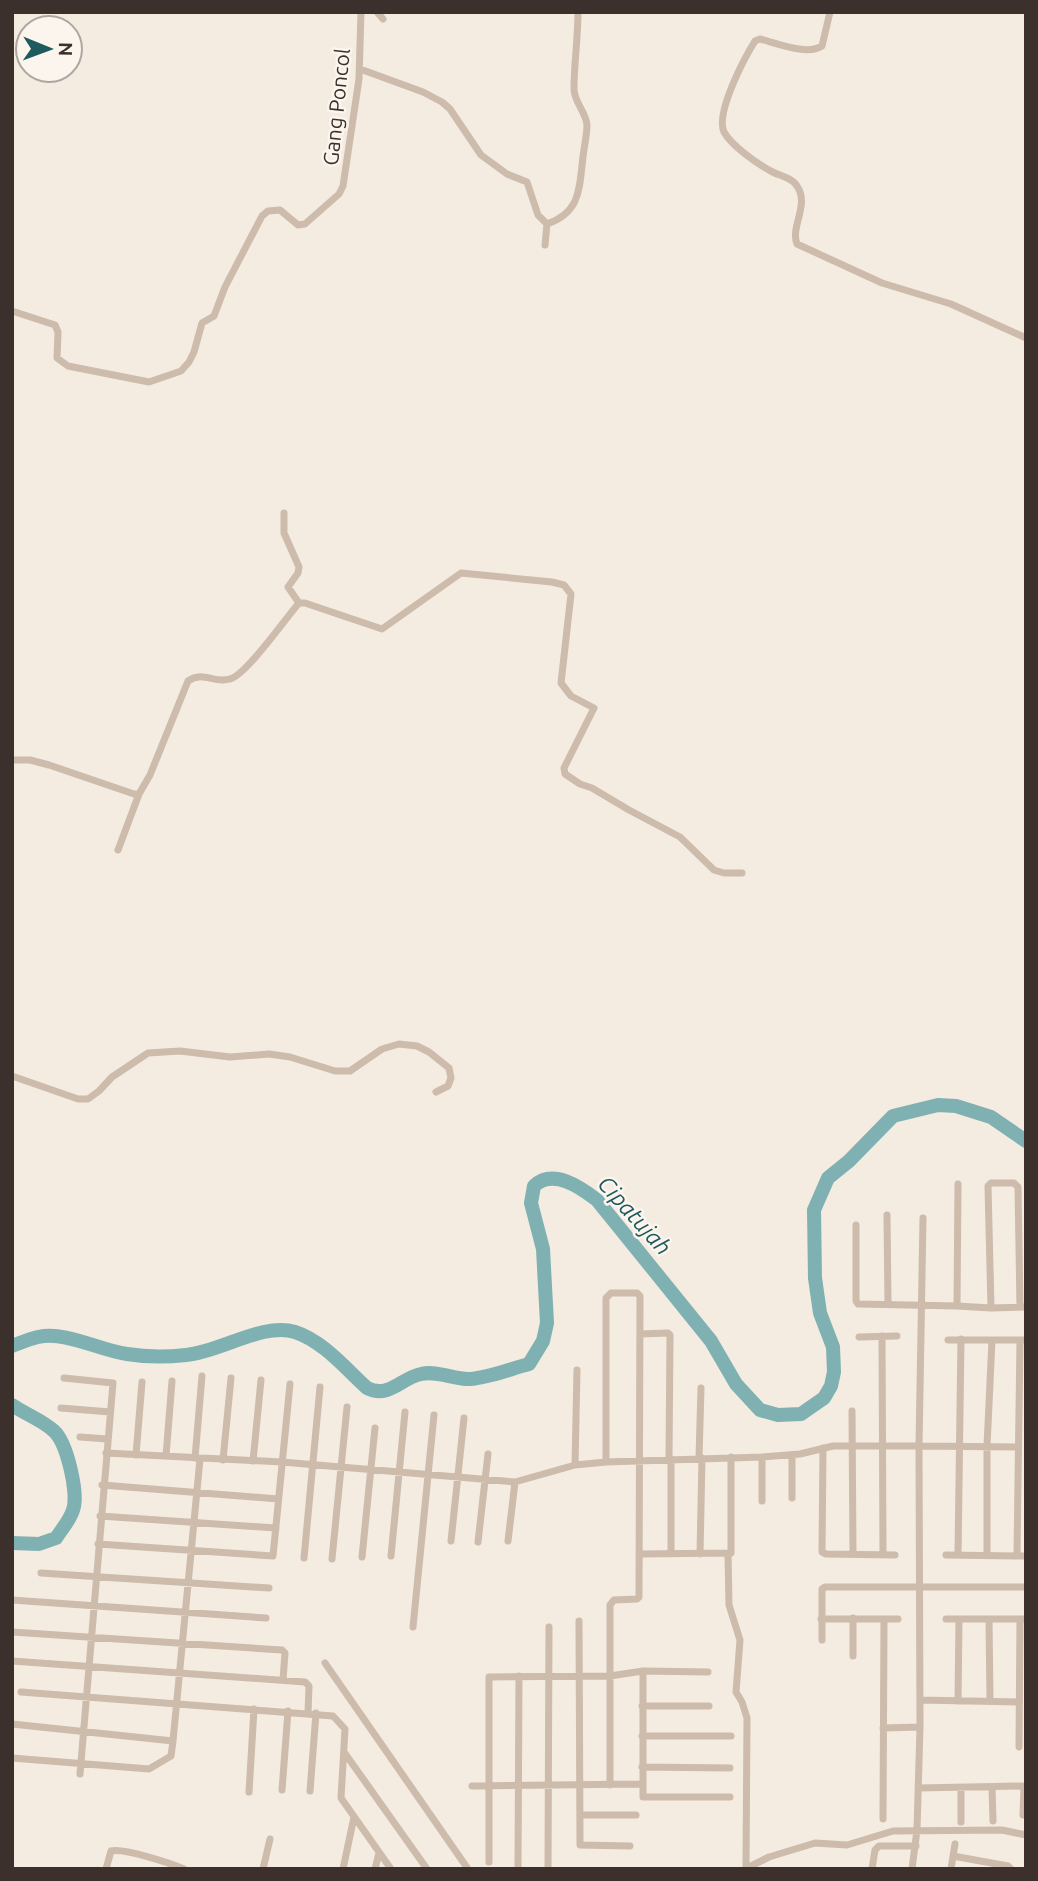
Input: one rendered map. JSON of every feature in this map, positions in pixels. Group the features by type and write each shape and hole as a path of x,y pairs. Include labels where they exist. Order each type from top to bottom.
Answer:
{"street":[{"name":"Gang Poncol","path":"12,312 55,325 58,332 57,358 60,362 89,371 149,382 181,371 194,352 199,328 214,316 225,287 265,212 280,209 298,225 303,225 341,192 350,154 360,69 361,12"},
{"path":"377,12 383,19"},
{"path":"547,224 568,213 576,199 579,186 587,123 573,92 578,12"},
{"path":"830,12 822,46 818,49 803,49 760,39 755,41 722,112 723,131 743,152 770,171 795,182 800,190 802,206 796,235 797,244 882,283 951,304 1026,338"},
{"path":"360,69 435,97 447,106 481,155 507,174 530,185 537,213 547,224 545,245"},
{"path":"284,513 284,533 299,567 288,587 299,603"},
{"path":"299,603 382,629 461,573 564,585 571,594 561,683 571,696 594,708 564,768 565,774 580,785 592,788 680,837 714,870 743,873"},
{"path":"118,850 188,681 197,676 227,680 242,672 299,603"},
{"path":"12,760 30,760 139,794"},
{"path":"12,1076 78,1099 88,1099 112,1077 148,1053 180,1051 230,1057 269,1054 290,1057 335,1071 350,1071 382,1049 399,1044 417,1046 449,1068 451,1078 448,1086 436,1092"},
{"path":"856,1225 857,1303 862,1305 991,1308 1023,1307 1018,1187 1014,1183 991,1183 988,1186 991,1308"},
{"path":"957,1306 958,1184"},
{"path":"887,1215 888,1304"},
{"path":"912,1869 917,1830 920,1727 919,1446 923,1218"},
{"path":"606,1462 608,1294 638,1294 639,1598 614,1600 610,1603 610,1785"},
{"path":"640,1334 670,1335 671,1554"},
{"path":"882,1336 883,1555"},
{"path":"859,1337 897,1336"},
{"path":"958,1555 961,1339"},
{"path":"946,1555 1021,1555 1022,1466 1018,1447 1022,1427 1023,1340 948,1340"},
{"path":"987,1555 987,1446 992,1340"},
{"path":"575,1465 577,1370"},
{"path":"12,1758 149,1769 171,1756 197,1492 202,1376"},
{"path":"64,1378 113,1383 102,1485 80,1774"},
{"path":"223,1460 231,1378"},
{"path":"253,1461 261,1380"},
{"path":"166,1456 172,1381"},
{"path":"136,1455 142,1382"},
{"path":"98,1544 272,1556 290,1384"},
{"path":"304,1558 320,1387"},
{"path":"700,1554 701,1388"},
{"path":"332,1559 347,1407"},
{"path":"61,1408 110,1412"},
{"path":"852,1410 853,1554"},
{"path":"391,1556 405,1412"},
{"path":"413,1627 434,1415"},
{"path":"451,1541 464,1418"},
{"path":"362,1557 375,1428"},
{"path":"80,1437 107,1439"},
{"path":"106,1453 282,1462 515,1482 575,1465 606,1462 762,1457 852,1446 1018,1447"},
{"path":"823,1448 821,1550 826,1554 895,1555"},
{"path":"478,1542 488,1454"},
{"path":"792,1455 792,1498"},
{"path":"762,1457 762,1501"},
{"path":"731,1458 729,1605 740,1640 737,1692 747,1718 746,1868 769,1857 815,1843 847,1845 893,1831 1002,1830 1026,1835"},
{"path":"508,1541 515,1482"},
{"path":"102,1485 278,1499"},
{"path":"100,1516 276,1528"},
{"path":"639,1554 728,1554"},
{"path":"41,1573 269,1588"},
{"path":"822,1640 821,1593 825,1587 1026,1587"},
{"path":"12,1600 267,1618"},
{"path":"853,1618 853,1656"},
{"path":"821,1619 898,1619"},
{"path":"883,1819 884,1619"},
{"path":"946,1619 1023,1619 1019,1702 1023,1722 1019,1746"},
{"path":"958,1701 959,1619"},
{"path":"989,1619 989,1701"},
{"path":"579,1621 581,1846 631,1846"},
{"path":"548,1869 549,1628"},
{"path":"12,1632 282,1650 285,1653 283,1679"},
{"path":"12,1661 305,1682 308,1684 312,1713 310,1791"},
{"path":"325,1663 468,1869"},
{"path":"643,1671 642,1796 730,1797"},
{"path":"489,1862 489,1678 610,1676 643,1671 708,1672"},
{"path":"518,1866 519,1676"},
{"path":"21,1692 333,1716 343,1726 340,1797 391,1869"},
{"path":"920,1700 1019,1702"},
{"path":"642,1706 709,1706"},
{"path":"249,1792 254,1709"},
{"path":"282,1790 288,1711"},
{"path":"12,1724 173,1741"},
{"path":"883,1728 920,1727"},
{"path":"642,1737 731,1736"},
{"path":"343,1752 427,1869"},
{"path":"642,1767 730,1768"},
{"path":"472,1786 642,1784"},
{"path":"918,1788 1024,1786 1023,1815"},
{"path":"961,1787 961,1822"},
{"path":"992,1787 993,1821"},
{"path":"580,1815 636,1815"},
{"path":"343,1869 354,1817"},
{"path":"263,1869 270,1839"},
{"path":"951,1869 954,1844"},
{"path":"872,1869 879,1846 916,1846"},
{"path":"106,1869 111,1851 115,1850 184,1869"},
{"path":"375,1869 379,1853"},
{"path":"953,1856 983,1865 1008,1866 1011,1869"}],"waterway":[{"name":"Cipatujah","path":"12,1346 49,1336 127,1354 172,1356 199,1353 255,1334 283,1330 295,1332 315,1342 334,1356 367,1388 375,1391 388,1389 421,1374 433,1373 470,1379 529,1364 543,1341 547,1323 543,1249 531,1203 534,1186 541,1181 558,1179 575,1185 597,1200 711,1341 736,1384 760,1410 778,1415 801,1414 824,1398 831,1386 834,1372 833,1347 820,1313 815,1278 814,1210 828,1178 849,1161 893,1116 938,1105 956,1106 991,1117 1026,1141"},
{"name":"Cipatujah","path":"12,1405 44,1424 59,1437 71,1469 74,1493 73,1510 56,1538 39,1544 12,1543"}]}
